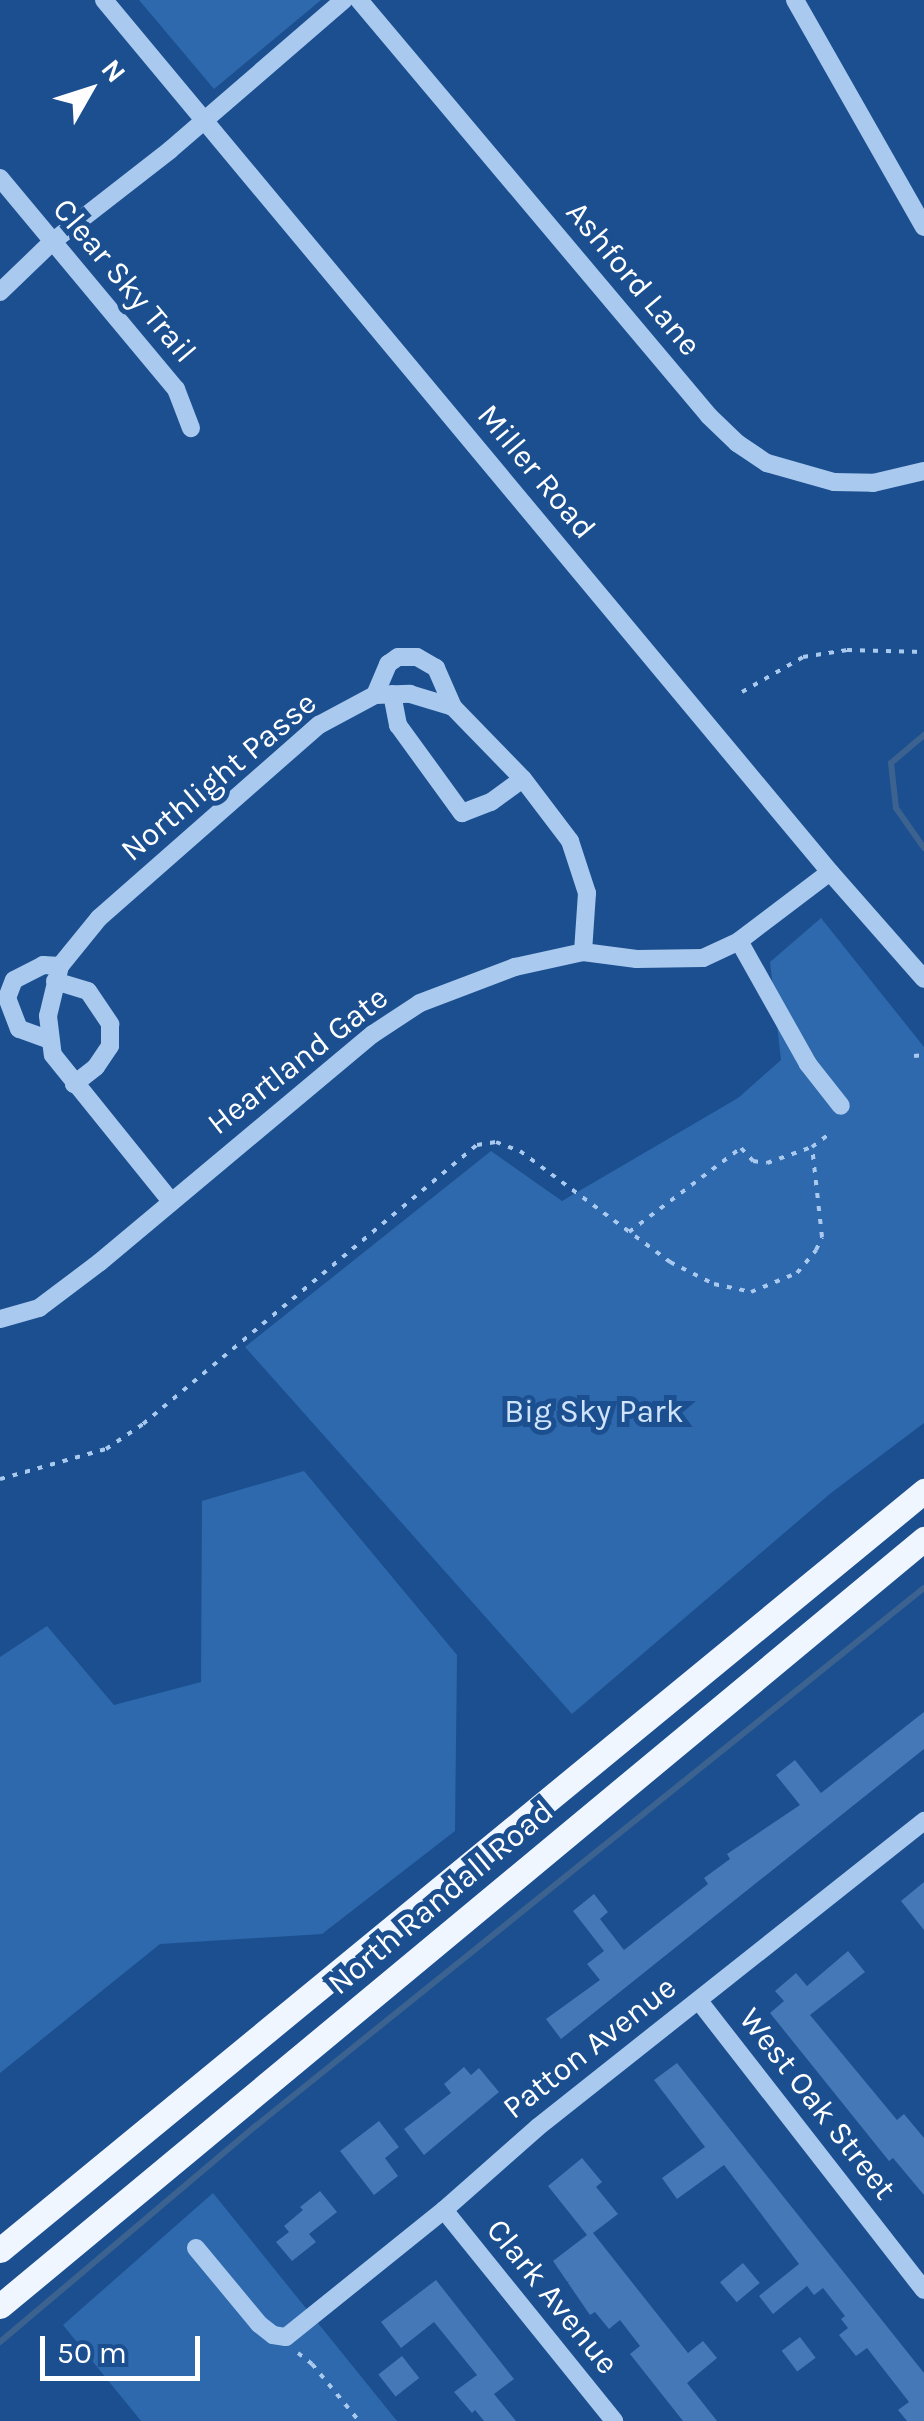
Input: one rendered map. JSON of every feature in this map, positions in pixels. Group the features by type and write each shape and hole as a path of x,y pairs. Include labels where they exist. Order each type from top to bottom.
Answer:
{"main road":[{"name":"North Randall Road","path":"0,2250 924,1491"},
{"name":"North Randall Road","path":"0,2306 924,1539"}],"street":[{"name":"Miller Road","path":"104,0 830,872 924,979"},
{"path":"0,292 52,242 344,0"},
{"name":"Ashford Lane","path":"359,0 709,416 738,442 768,463 834,482 874,483 924,471"},
{"path":"796,0 924,228"},
{"name":"Clear Sky Trail","path":"0,178 176,389 191,428"},
{"path":"524,779 502,796 462,813 398,725 383,694 388,664 398,656 417,657 436,668 454,708 524,779 570,841 587,894 583,952"},
{"path":"383,694 410,694 454,708"},
{"name":"Northlight Passe","path":"58,973 100,918 320,725 383,694"},
{"name":"Heartland Gate","path":"0,1319 39,1308 372,1034 420,1003 515,966 583,952 677,961 703,958 738,941 830,872"},
{"path":"738,941 808,1064 841,1106"},
{"path":"50,1040 19,1030 7,998 14,980 26,971 58,973 88,991 110,1024 110,1046 96,1066 74,1084"},
{"path":"58,973 48,1016 53,1055 171,1201"},
{"name":"Patton Avenue","path":"196,2248 259,2324 286,2337 444,2210 538,2126 924,1821"},
{"name":"West Oak Street","path":"699,2001 924,2290"},
{"name":"Clark Avenue","path":"444,2210 614,2421"}],"path":[{"path":"742,692 803,657 847,650 924,652"},
{"path":"914,1056 924,1055"},
{"path":"627,1234 741,1148 752,1161 767,1162 812,1147 828,1135"},
{"path":"0,1479 106,1448 142,1424 477,1145 496,1142 520,1152 627,1234 691,1274 737,1292 782,1282 807,1264 822,1237 812,1147"},
{"path":"298,2353 312,2364 359,2421"}],"green space":[{"path":"139,0 321,0 214,89"},
{"name":"Big Sky Park","path":"821,918 924,1047 924,1423 831,1493 572,1714 245,1347 491,1151 562,1201 738,1098 781,1060 770,962"},
{"path":"304,1471 457,1655 455,1831 322,1934 160,1944 0,2073 0,1657 47,1626 114,1705 201,1682 202,1501"},
{"path":"213,2193 397,2421 141,2421 63,2325"}],"building":[{"path":"924,1712 924,1749 561,2039 546,2019 600,1980 587,1964 604,1951 573,1911 594,1894 608,1912 600,1919 624,1950 708,1884 704,1878 730,1859 727,1854 800,1805 776,1775 795,1760 821,1793"},
{"path":"924,1882 924,1930 901,1901"},
{"path":"848,1951 865,1972 810,2015 897,2120 904,2114 924,2138 924,2195 893,2158 889,2161 770,2013 784,2001 775,1991 796,1973 807,1986"},
{"path":"677,2063 924,2373 924,2421 907,2421 898,2410 909,2402 867,2348 856,2356 839,2335 848,2328 841,2319 845,2316 823,2288 814,2295 807,2286 773,2314 759,2296 799,2264 724,2165 677,2199 662,2178 705,2147 654,2080"},
{"path":"464,2067 471,2075 479,2068 499,2092 424,2155 404,2129 451,2093 444,2084"},
{"path":"379,2121 399,2147 385,2158 398,2176 374,2195 340,2151"},
{"path":"582,2158 602,2182 596,2187 618,2214 593,2233 688,2353 703,2341 717,2358 687,2383 717,2421 683,2421 630,2354 640,2346 620,2320 609,2329 595,2312 590,2315 553,2261 587,2235 548,2186"},
{"path":"320,2191 337,2212 309,2234 316,2242 292,2261 276,2242 289,2232 284,2226 303,2210 300,2207"},
{"path":"743,2263 760,2283 737,2302 720,2282"},
{"path":"436,2280 514,2379 494,2394 516,2421 484,2421 454,2392 477,2375 434,2322 401,2348 381,2322"},
{"path":"800,2337 816,2358 797,2372 782,2351"},
{"path":"402,2356 419,2378 396,2397 378,2374"}],"waterway":[{"path":"924,735 891,763 896,808 924,848"},
{"path":"0,2342 257,2125 924,1588"}]}
